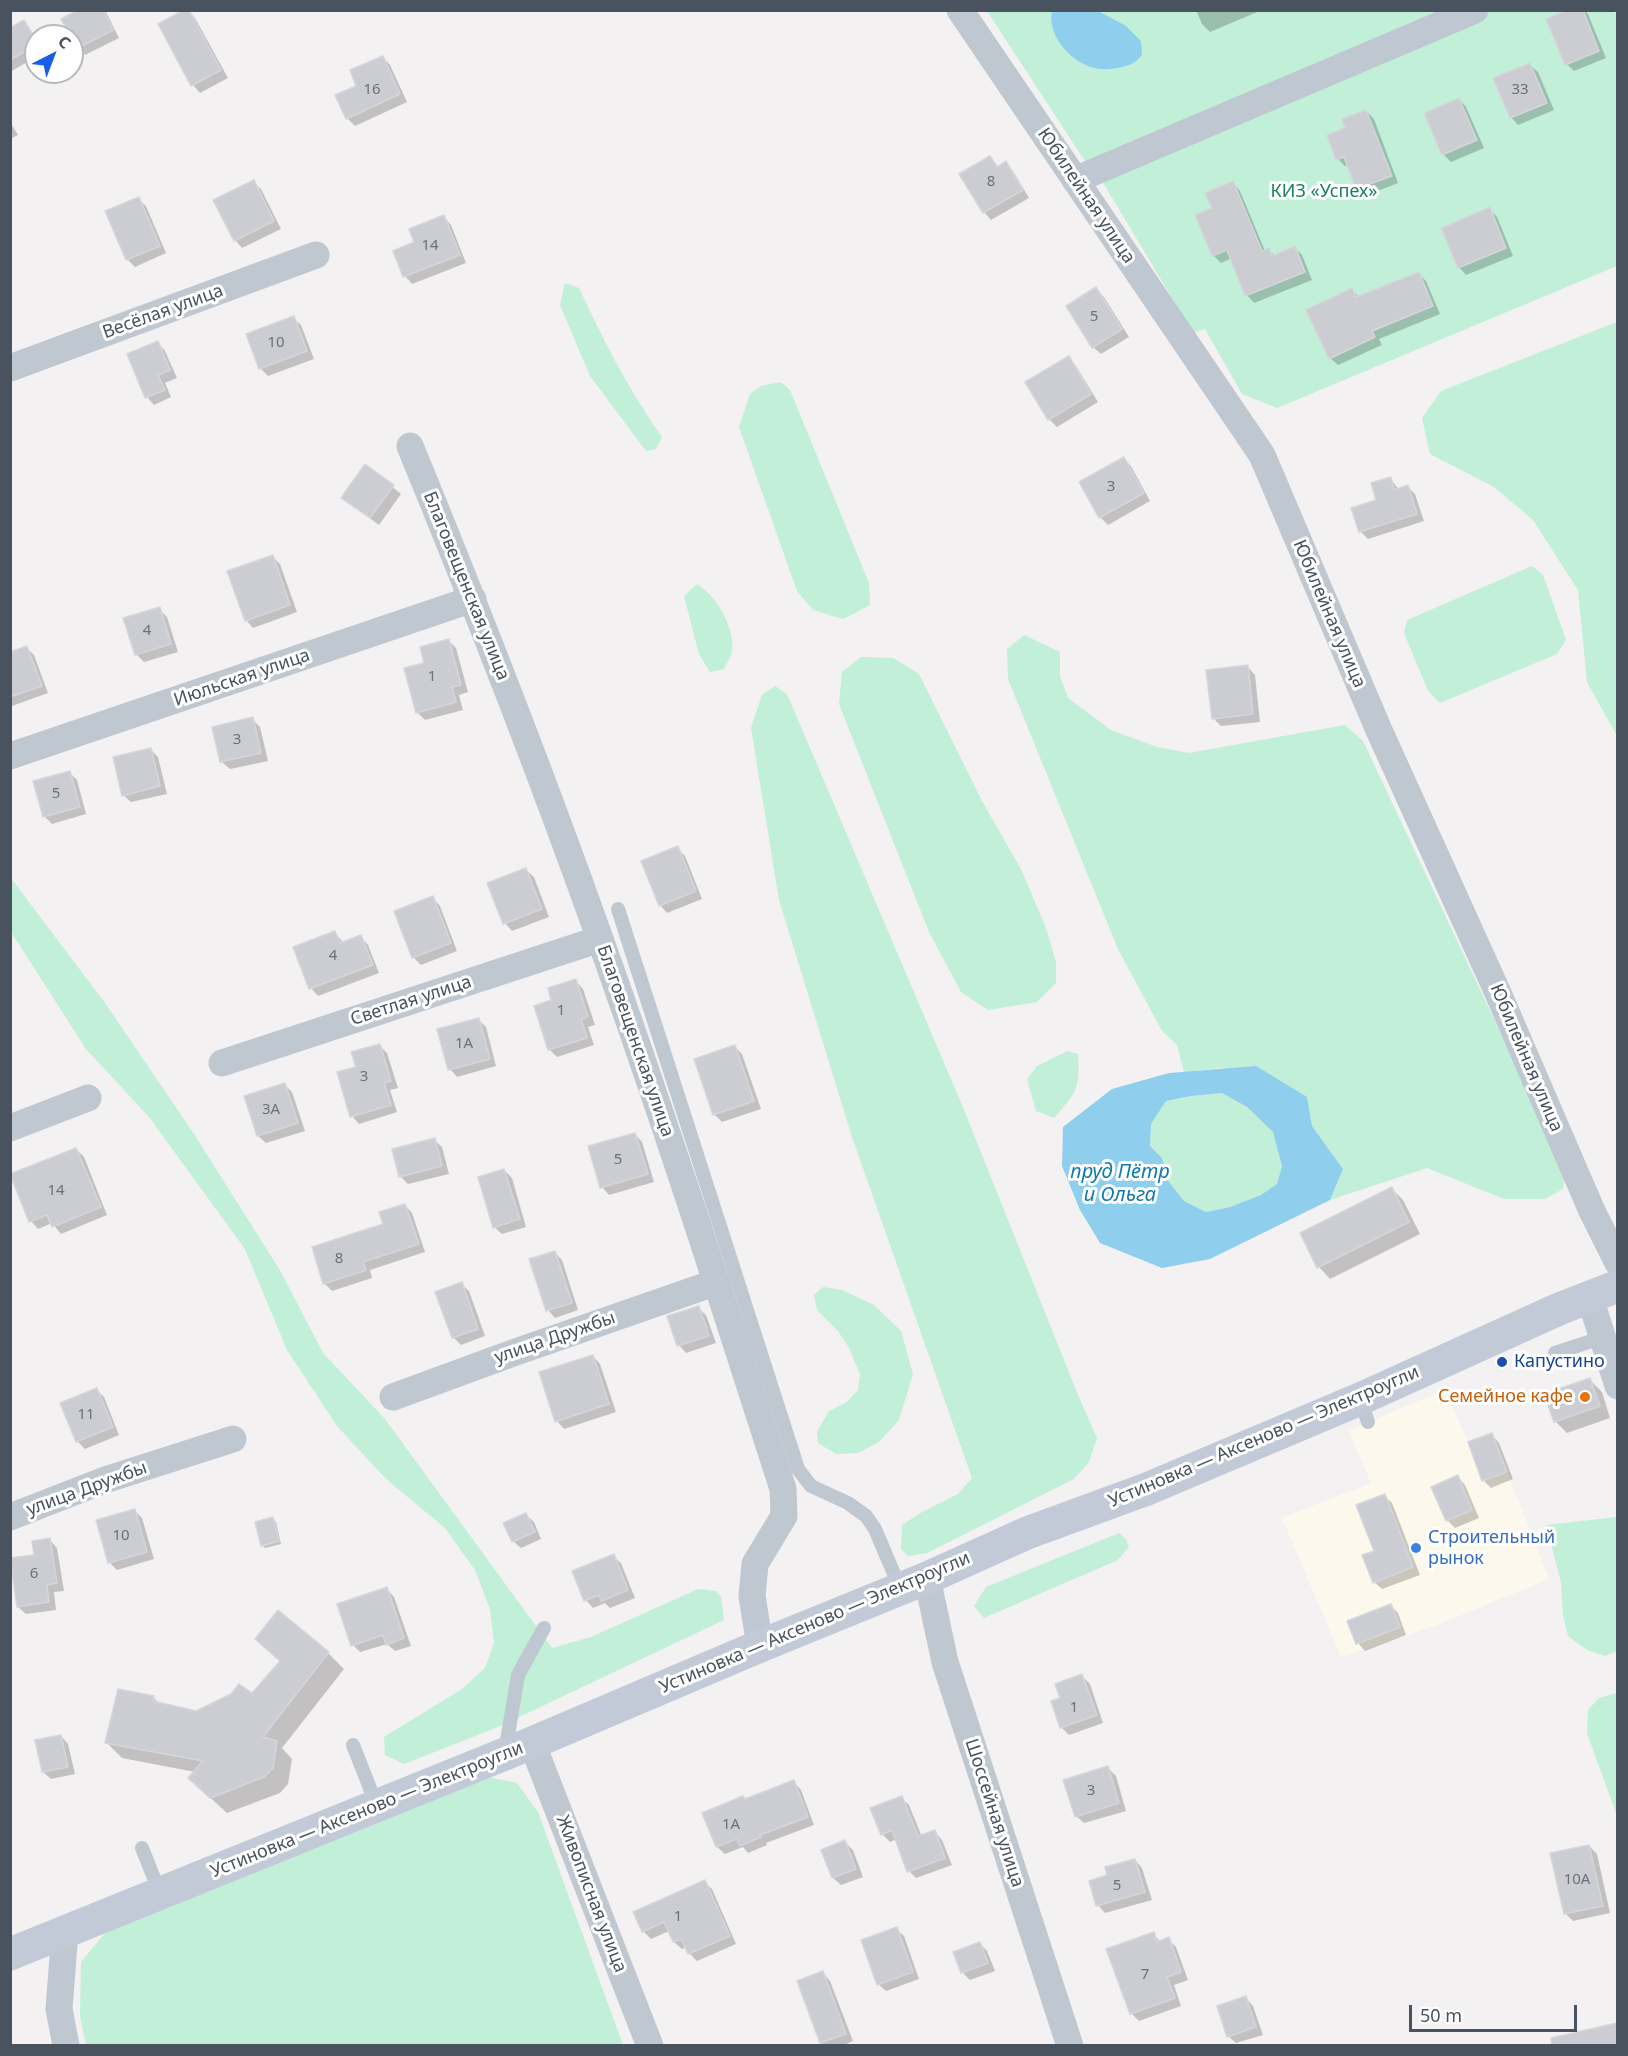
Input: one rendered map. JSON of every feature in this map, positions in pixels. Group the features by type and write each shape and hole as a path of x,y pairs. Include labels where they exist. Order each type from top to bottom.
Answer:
{"main road":[{"name":"Устиновка — Аксеново — Электроугли","path":"10,1954 518,1749 1027,1533 1364,1411 1559,1309 1604,1292"}],"street":[{"name":"Юбилейная улица","path":"960,10 1262,455 1378,728 1617,1263"},
{"path":"1075,180 1475,10"},
{"name":"Весёлая улица","path":"10,368 316,255"},
{"name":"Благовещенская улица","path":"410,446 473,599 600,939 717,1282 783,1489 784,1516 755,1564 752,1596 760,1646"},
{"name":"Июльская улица","path":"10,756 473,599"},
{"name":"Светлая улица","path":"222,1063 600,939"},
{"path":"10,1128 88,1098"},
{"name":"улица Дружбы","path":"393,1397 717,1282"},
{"path":"1604,1292 1601,1338 1617,1386"},
{"name":"улица Дружбы","path":"10,1517 105,1480 233,1439"},
{"name":"Шоссейная улица","path":"913,1583 945,1662 1070,2046"},
{"name":"Живописная улица","path":"518,1749 650,2046"},
{"path":"65,1931 59,2009 66,2046"}],"lane":[{"path":"618,909 798,1469 810,1486 848,1503 866,1516 913,1583"},
{"path":"1555,1353 1601,1338"},
{"path":"518,1749 518,1676 544,1628"},
{"path":"353,1745 377,1806"},
{"path":"142,1848 160,1893"}],"shaded area":[{"name":"Строительный рынок","path":"1445,1390 1468,1442 1492,1433 1549,1579 1432,1627 1341,1657 1282,1518 1371,1483 1349,1430"}],"green space":[{"name":"КИЗ «Успех»","path":"987,11 1614,11 1618,18 1617,266 1277,408 1242,394 1205,329 1193,333 1102,181 1081,155"},
{"path":"565,283 579,288 617,364 662,437 656,449 646,451 590,376 560,305"},
{"path":"1617,322 1617,736 1587,682 1578,590 1533,520 1494,487 1430,454 1422,418 1441,391"},
{"path":"781,382 790,390 869,583 870,605 843,619 813,610 797,591 739,427 750,394 761,386"},
{"path":"1532,566 1543,575 1566,640 1557,654 1440,703 1428,691 1404,633 1407,620"},
{"path":"697,584 711,596 728,623 732,652 724,669 710,672 699,654 684,596"},
{"path":"1024,635 1060,652 1060,676 1068,698 1111,730 1157,747 1189,753 1345,725 1363,741 1566,1172 1563,1189 1545,1199 1504,1199 1427,1168 1330,1200 1343,1169 1312,1126 1307,1097 1220,1068 1184,1072 1177,1045 1162,1031 1118,949 1008,679 1007,649"},
{"path":"861,657 893,658 919,674 982,801 1021,869 1046,928 1056,962 1056,983 1037,1002 988,1010 961,992 929,932 839,704 842,672"},
{"path":"775,686 787,694 962,1105 1097,1438 1089,1462 1074,1479 927,1553 908,1556 901,1549 902,1525 958,1494 972,1478 852,1137 779,900 751,728 762,695"},
{"path":"10,877 105,1003 194,1134 281,1272 323,1353 385,1419 552,1648 591,1637 698,1589 716,1591 721,1597 724,1620 498,1727 404,1764 385,1755 384,1737 462,1689 485,1668 494,1643 490,1609 475,1570 445,1528 386,1479 337,1426 287,1350 245,1249 149,1117 86,1049 11,932"},
{"path":"1067,1051 1078,1054 1077,1082 1068,1102 1054,1118 1036,1111 1027,1079 1037,1066"},
{"path":"1222,1093 1247,1107 1273,1132 1282,1166 1277,1184 1261,1195 1230,1207 1206,1212 1184,1201 1169,1182 1162,1158 1150,1147 1151,1124 1166,1101"},
{"path":"823,1287 842,1290 874,1305 901,1331 913,1374 899,1420 879,1442 858,1453 836,1454 818,1443 817,1432 829,1411 847,1402 858,1390 860,1374 849,1348 838,1331 817,1310 814,1295"},
{"path":"1617,1517 1617,1651 1605,1656 1587,1650 1568,1636 1563,1615 1561,1582 1546,1525"},
{"path":"1119,1533 1126,1539 1129,1547 1118,1560 984,1618 974,1606 986,1587"},
{"path":"1618,1693 1617,1816 1587,1733 1588,1710 1599,1698"},
{"path":"487,1777 517,1783 538,1812 623,2045 86,2045 80,2016 81,1962 106,1932"}],"water":[{"path":"1052,11 1098,11 1126,26 1141,41 1142,55 1132,63 1113,69 1093,68 1083,64 1073,58 1058,41 1051,21"},
{"name":"пруд Пётр и Ольга","path":"1256,1066 1307,1097 1312,1126 1343,1169 1330,1200 1210,1259 1162,1268 1100,1243 1080,1210 1062,1166 1063,1127 1112,1089 1169,1073","holes":["1222,1093 1247,1107 1273,1132 1282,1166 1277,1184 1261,1195 1230,1207 1206,1212 1184,1201 1169,1182 1162,1158 1150,1146 1151,1124 1166,1101"]}],"building":[{"path":"78,10 103,10 113,30 84,45 84,24 64,24 61,19"},
{"path":"184,10 189,10 221,70 191,86 158,24"},
{"path":"1567,10 1583,10 1599,51 1565,65 1546,19"},
{"path":"24,20 26,24 24,24 24,52 10,60 10,28"},
{"path":"383,56 400,94 346,119 335,95 356,86 350,70"},
{"path":"1530,63 1547,103 1510,118 1493,78"},
{"path":"1459,98 1477,140 1442,155 1424,113"},
{"path":"1366,110 1392,176 1356,189 1344,157 1336,160 1327,135 1345,128 1342,119"},
{"path":"990,156 997,167 1006,161 1023,190 983,213 959,174"},
{"path":"254,180 274,221 234,241 213,200"},
{"path":"1233,181 1262,251 1269,248 1272,256 1295,246 1305,272 1245,296 1227,250 1212,256 1195,215 1212,208 1205,193"},
{"path":"139,197 160,246 126,260 105,211"},
{"path":"1490,207 1506,248 1458,268 1441,228"},
{"path":"444,215 460,255 403,277 393,251 414,242 409,229"},
{"path":"1419,272 1433,306 1372,331 1375,337 1329,359 1306,310 1352,288 1356,297"},
{"path":"1096,287 1122,329 1092,348 1066,306"},
{"path":"294,316 307,351 259,369 246,334"},
{"path":"158,341 170,370 158,375 165,390 145,398 127,354"},
{"path":"1069,356 1091,394 1048,420 1025,382"},
{"path":"1124,457 1144,493 1099,518 1079,482"},
{"path":"365,464 394,485 370,518 341,498"},
{"path":"1391,477 1394,490 1408,485 1417,514 1359,532 1351,508 1376,500 1371,483"},
{"path":"273,555 290,605 245,621 227,571"},
{"path":"160,607 171,644 135,655 123,618"},
{"path":"449,639 461,685 452,687 456,702 416,713 404,668 424,663 420,647"},
{"path":"27,646 42,686 10,697 10,652"},
{"path":"1248,665 1253,714 1212,719 1206,670"},
{"path":"253,717 261,753 220,762 212,727"},
{"path":"151,748 160,786 122,796 113,757"},
{"path":"70,771 80,807 43,817 33,781"},
{"path":"678,846 696,891 659,906 641,861"},
{"path":"526,868 542,909 503,924 487,883"},
{"path":"433,896 451,943 412,958 394,911"},
{"path":"335,931 340,943 361,935 373,965 309,989 293,947"},
{"path":"576,979 588,1017 581,1019 587,1038 548,1050 534,1006 551,1000 548,988"},
{"path":"479,1018 490,1059 448,1070 437,1029"},
{"path":"380,1044 391,1081 384,1083 391,1105 350,1117 337,1072 356,1067 351,1052"},
{"path":"735,1045 754,1101 713,1115 694,1059"},
{"path":"285,1083 298,1123 257,1136 244,1096"},
{"path":"635,1133 648,1174 600,1188 588,1146"},
{"path":"435,1138 442,1166 399,1177 392,1149"},
{"path":"76,1148 101,1207 52,1227 47,1215 29,1222 10,1174"},
{"path":"504,1169 520,1219 493,1228 478,1177"},
{"path":"1392,1187 1409,1222 1317,1268 1300,1233"},
{"path":"405,1204 419,1244 363,1262 366,1270 323,1284 312,1247 383,1224 379,1212"},
{"path":"555,1251 572,1303 546,1311 529,1259"},
{"path":"462,1282 478,1329 452,1338 435,1292"},
{"path":"699,1306 709,1336 677,1346 667,1316"},
{"path":"593,1355 609,1404 555,1422 539,1372"},
{"path":"1590,1378 1600,1406 1554,1422 1544,1394"},
{"path":"97,1388 113,1427 76,1442 60,1403"},
{"path":"1492,1433 1507,1472 1482,1481 1468,1442"},
{"path":"1458,1475 1472,1510 1446,1521 1431,1487"},
{"path":"1385,1494 1413,1567 1373,1583 1362,1555 1374,1551 1356,1505"},
{"path":"135,1509 147,1552 108,1563 96,1520"},
{"path":"526,1513 535,1532 512,1542 503,1523"},
{"path":"273,1517 279,1541 261,1546 255,1522"},
{"path":"50,1538 57,1583 47,1585 49,1602 17,1607 10,1558 34,1555 32,1541"},
{"path":"614,1554 628,1590 601,1601 599,1595 584,1601 572,1571"},
{"path":"387,1587 404,1638 386,1645 383,1635 351,1646 337,1604"},
{"path":"1391,1604 1400,1627 1356,1644 1347,1621"},
{"path":"278,1610 329,1652 263,1737 277,1741 273,1768 264,1777 210,1798 188,1778 203,1761 105,1743 118,1689 154,1696 153,1701 196,1711 231,1694 239,1684 252,1693 280,1661 255,1639"},
{"path":"1082,1674 1097,1715 1060,1728 1051,1701 1060,1698 1055,1684"},
{"path":"61,1735 68,1767 42,1772 35,1740"},
{"path":"1108,1766 1119,1803 1075,1817 1063,1780"},
{"path":"794,1780 808,1817 760,1835 761,1837 740,1846 737,1839 716,1847 702,1813 743,1796 745,1799"},
{"path":"902,1796 918,1836 935,1830 945,1858 907,1872 892,1830 881,1835 870,1808"},
{"path":"845,1840 856,1869 832,1878 821,1850"},
{"path":"1589,1845 1603,1906 1564,1914 1550,1853"},
{"path":"1135,1859 1145,1892 1096,1906 1089,1881 1107,1875 1105,1867"},
{"path":"705,1880 730,1936 688,1954 681,1939 673,1942 664,1922 642,1932 633,1912"},
{"path":"897,1927 913,1972 877,1985 861,1940"},
{"path":"1154,1932 1157,1942 1169,1937 1181,1972 1167,1977 1175,1998 1130,2014 1106,1949"},
{"path":"980,1942 988,1963 961,1973 953,1952"},
{"path":"823,1971 846,2034 820,2043 797,1981"},
{"path":"1246,1996 1256,2027 1227,2037 1217,2006"},
{"path":"1617,2023 1617,2046 1552,2046 1551,2038"}],"place":[{"name":"Капустино","path":"1502,1362"},
{"name":"Семейное кафе","path":"1585,1397"},
{"name":"Строительный рынок","path":"1416,1548"}]}
